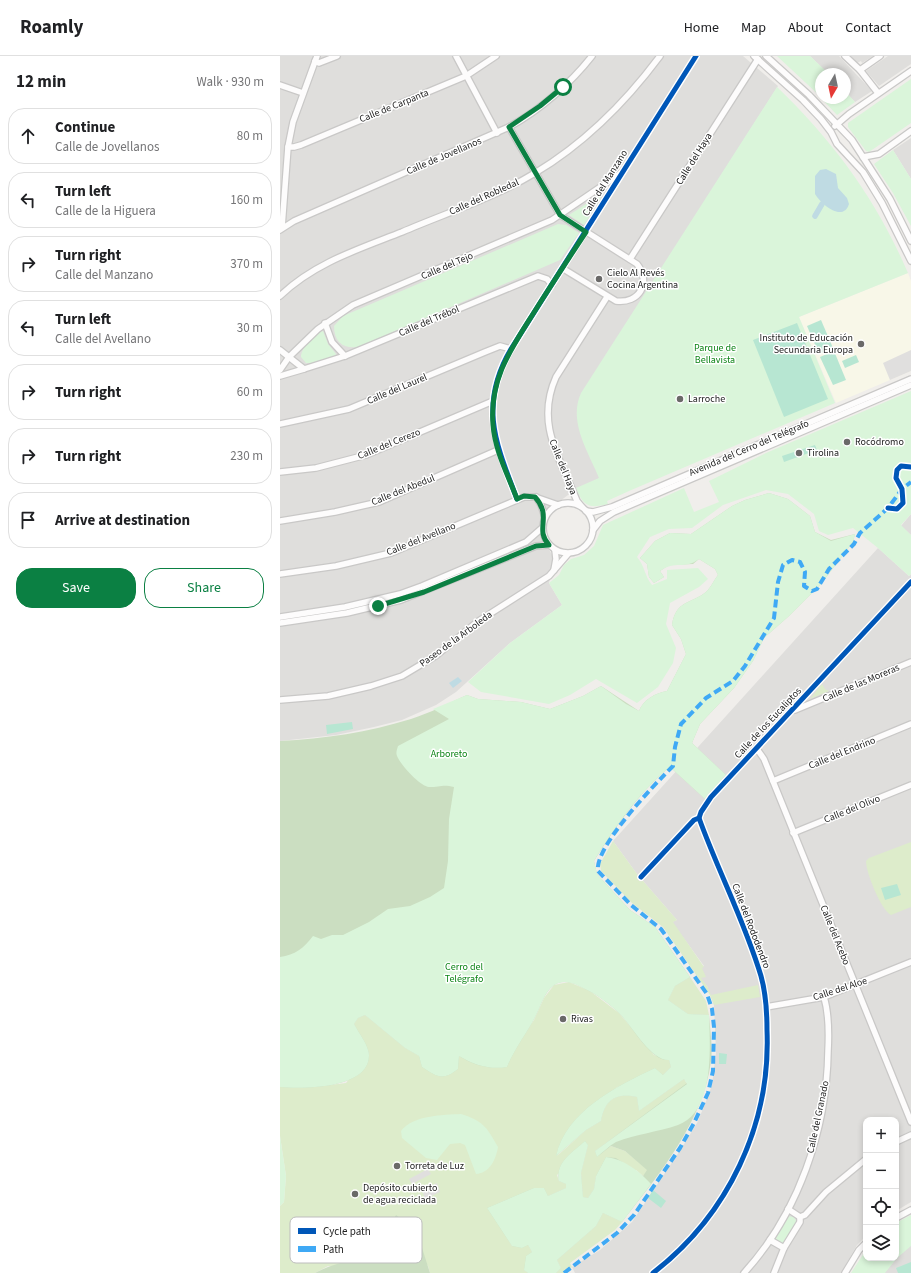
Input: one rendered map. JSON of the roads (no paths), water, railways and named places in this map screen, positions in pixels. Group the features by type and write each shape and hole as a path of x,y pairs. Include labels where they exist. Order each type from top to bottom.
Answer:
{"street":[{"path":"281,229 288,147 303,93 316,59 319,62 338,56"},
{"path":"456,56 497,133"},
{"name":"Calle de Carpanta","path":"288,147 301,145 466,76 496,56"},
{"name":"Calle de Jovellanos","path":"281,229 509,127 540,106 563,87 592,56"},
{"name":"Calle del Robledal","path":"280,296 292,284 322,265 504,189 535,173 582,140 602,123 640,82 660,56"},
{"name":"Calle del Manzano","path":"517,499 498,450 493,425 493,401 500,372 511,349 696,56"},
{"path":"766,56 809,95 852,140 890,199 911,241"},
{"path":"845,56 860,70 878,93"},
{"path":"860,70 880,56"},
{"path":"756,58 803,100 831,132 837,144 863,172 882,203 911,260"},
{"name":"Calle del Haya","path":"630,259 756,58"},
{"path":"831,132 839,127 878,93 911,71"},
{"path":"280,85 303,93"},
{"path":"509,127 560,215 630,259 641,269 643,280 641,290 634,299 625,302 616,301 607,297 562,268"},
{"path":"852,160 856,161 862,156 879,154 911,131"},
{"name":"Calle del Tejo","path":"280,370 289,357 325,323 353,305 519,235 560,215 622,172"},
{"name":"Calle del Trébol","path":"280,376 345,356 538,276 547,279 552,285"},
{"name":"Calle del Haya","path":"584,509 577,501 552,444 549,431 548,404 550,390 556,377 607,297"},
{"path":"325,323 332,342 345,356"},
{"name":"Calle del Laurel","path":"280,424 349,409 500,346 511,349"},
{"path":"280,350 304,369"},
{"name":"Avenida del Cerro del Telégrafo","path":"584,509 594,512 612,507 911,379"},
{"name":"Avenida del Cerro del Telégrafo","path":"593,530 600,521 614,512 911,385"},
{"name":"Calle del Cerezo","path":"280,472 316,468 366,455 493,401"},
{"name":"Calle del Abedul","path":"280,521 327,514 379,502 498,450"},
{"name":"Calle del Avellano","path":"280,574 336,566 391,553 524,496 535,497 558,505"},
{"path":"535,497 541,505 545,517"},
{"path":"574,504 584,509 592,523 593,530 590,539 585,546 577,552 568,554 555,550 549,545 544,537 542,528 545,517 558,505 574,504"},
{"path":"280,617 345,607 405,592 520,545 533,537 542,528"},
{"path":"280,623 347,613 401,600 536,546 549,545"},
{"path":"553,572 556,559 555,550"},
{"name":"Paseo de la Arboleda","path":"280,700 334,694 371,686 402,676 436,655 477,622 553,572 568,554"},
{"name":"Calle de los Eucaliptos","path":"640,877 694,820 699,818 701,812 712,797 911,582"},
{"name":"Calle de las Moreras","path":"793,710 811,704 911,662"},
{"name":"Calle de las Moreras","path":"805,698 811,704"},
{"name":"Calle del Endrino","path":"773,781 911,724"},
{"name":"Calle del Acebo","path":"757,749 760,752 773,781 911,1122"},
{"name":"Calle del Olivo","path":"793,833 911,785"},
{"name":"Calle del Rododendro","path":"653,1273 686,1245 706,1221 724,1194 746,1153 758,1119 764,1087 768,1048 766,1007 761,977 745,930 699,818"},
{"name":"Calle del Aloe","path":"766,1007 824,997 911,962"},
{"name":"Calle del Granado","path":"744,1273 770,1240 788,1210 810,1158 826,1092 829,1030 824,997"},
{"path":"899,1141 911,1135"},
{"path":"800,1217 805,1215 826,1192 863,1161"},
{"path":"788,1210 800,1217"},
{"path":"899,1216 911,1210"},
{"path":"774,1273 784,1248 800,1222 800,1217"},
{"path":"770,1240 784,1248"},
{"path":"845,1273 863,1246"}],"water":[{"path":"826,169 836,174 838,188 847,198 849,204 842,212 837,212 827,207 815,194 815,176 820,170"},
{"path":"458,677 462,681 453,688 449,683"}],"waterway":[{"path":"815,216 822,204"}],"place":[{"name":"Cielo Al Revés Cocina Argentina","path":"599,279"},
{"name":"Instituto de Educación Secundaria Europa","path":"861,344"},
{"name":"Larroche","path":"680,399"},
{"name":"Rocódromo","path":"847,442"},
{"name":"Tirolina","path":"799,453"},
{"name":"Rivas","path":"563,1019"},
{"name":"Torreta de Luz","path":"397,1166"},
{"name":"Depósito cubierto de agua reciclada","path":"355,1194"}],"park label":[{"name":"Parque de Bellavista","path":"715,354"},
{"name":"Arboreto","path":"449,754"},
{"name":"Cerro del Telégrafo","path":"464,972"}]}
